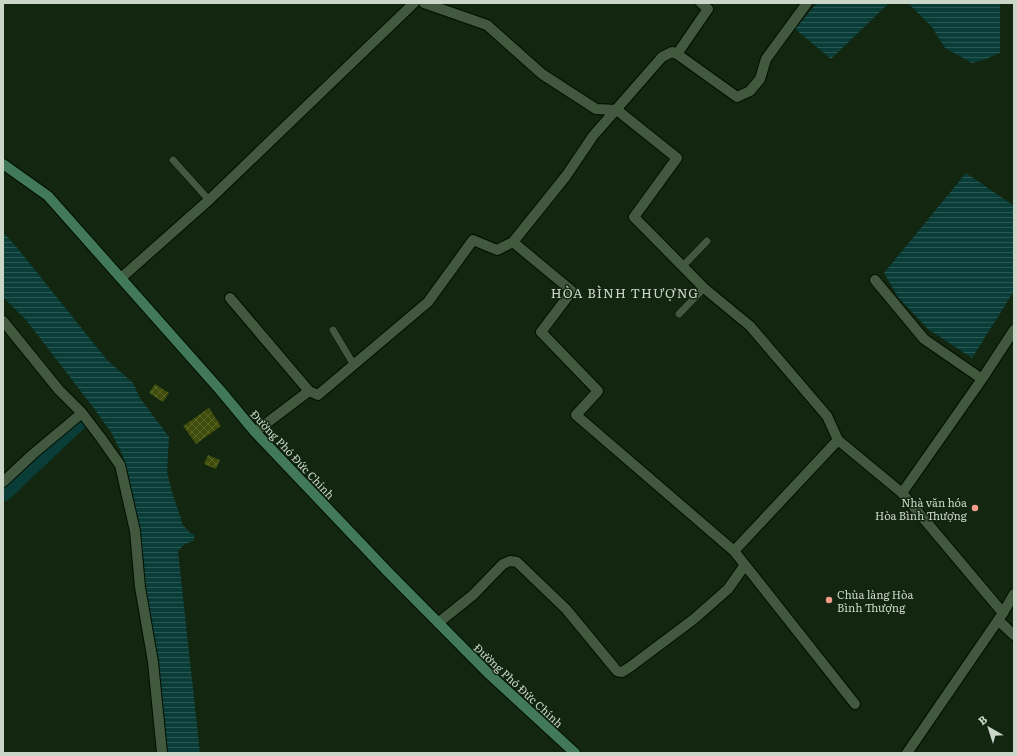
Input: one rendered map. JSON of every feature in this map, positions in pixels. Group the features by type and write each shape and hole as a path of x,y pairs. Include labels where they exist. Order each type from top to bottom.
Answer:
{"main road":[{"name":"Đường Phó Đức Chính","path":"3,164 48,196 220,390 255,432 438,623 488,673 575,753"}],"street":[{"path":"121,278 209,200 414,3"},
{"path":"424,3 487,25 542,74 596,109 617,110 677,158 634,217 704,288 750,326 827,416 838,440 902,493 1014,635"},
{"path":"677,54 708,10 701,3"},
{"path":"230,298 309,391 318,395 428,302 473,240 497,250 513,242 566,176 593,136 662,57 672,52 677,54 737,98 750,91 760,79 766,59 807,3"},
{"path":"513,242 572,291 541,332 598,391 576,415 734,551 854,704"},
{"path":"875,280 924,339 982,379"},
{"path":"3,322 59,390 82,413 120,465 135,531 140,587 153,662 162,753"},
{"path":"902,493 982,379 1014,330"},
{"path":"255,432 309,391"},
{"path":"3,482 33,454 82,413"},
{"path":"734,551 838,440"},
{"path":"438,623 473,595 503,564 510,561 517,562 566,609 613,666 618,671 622,672 694,619 728,590 745,564"},
{"path":"907,753 1014,594"}],"lane":[{"path":"173,160 209,200"},
{"path":"682,266 707,241"},
{"path":"679,314 704,288"},
{"path":"333,330 354,365"}],"water":[{"path":"817,3 889,3 831,59 795,29"},
{"path":"908,3 1000,3 1000,53 972,63 945,48 932,27"},
{"path":"966,173 1014,206 1014,291 972,358 928,329 898,297 884,273"},
{"path":"3,232 107,360 133,383 140,398 169,437 167,472 172,492 183,525 190,533 195,535 193,541 185,544 178,551 200,753 167,753 161,684 142,575 139,528 123,456 111,432 93,407 26,320 3,297"}],"building":[{"path":"155,384 169,393 163,402 149,393"},
{"path":"209,408 221,426 196,444 183,426"},
{"path":"208,455 220,460 216,469 204,464"}],"waterway":[{"path":"3,492 78,421"}],"place":[{"name":"Nhà văn hóa Hòa Bình Thượng","path":"975,508"},
{"name":"Chùa làng Hòa Bình Thượng","path":"829,600"}],"district":[{"name":"HÒA BÌNH THƯỢNG","path":"625,292"}]}
